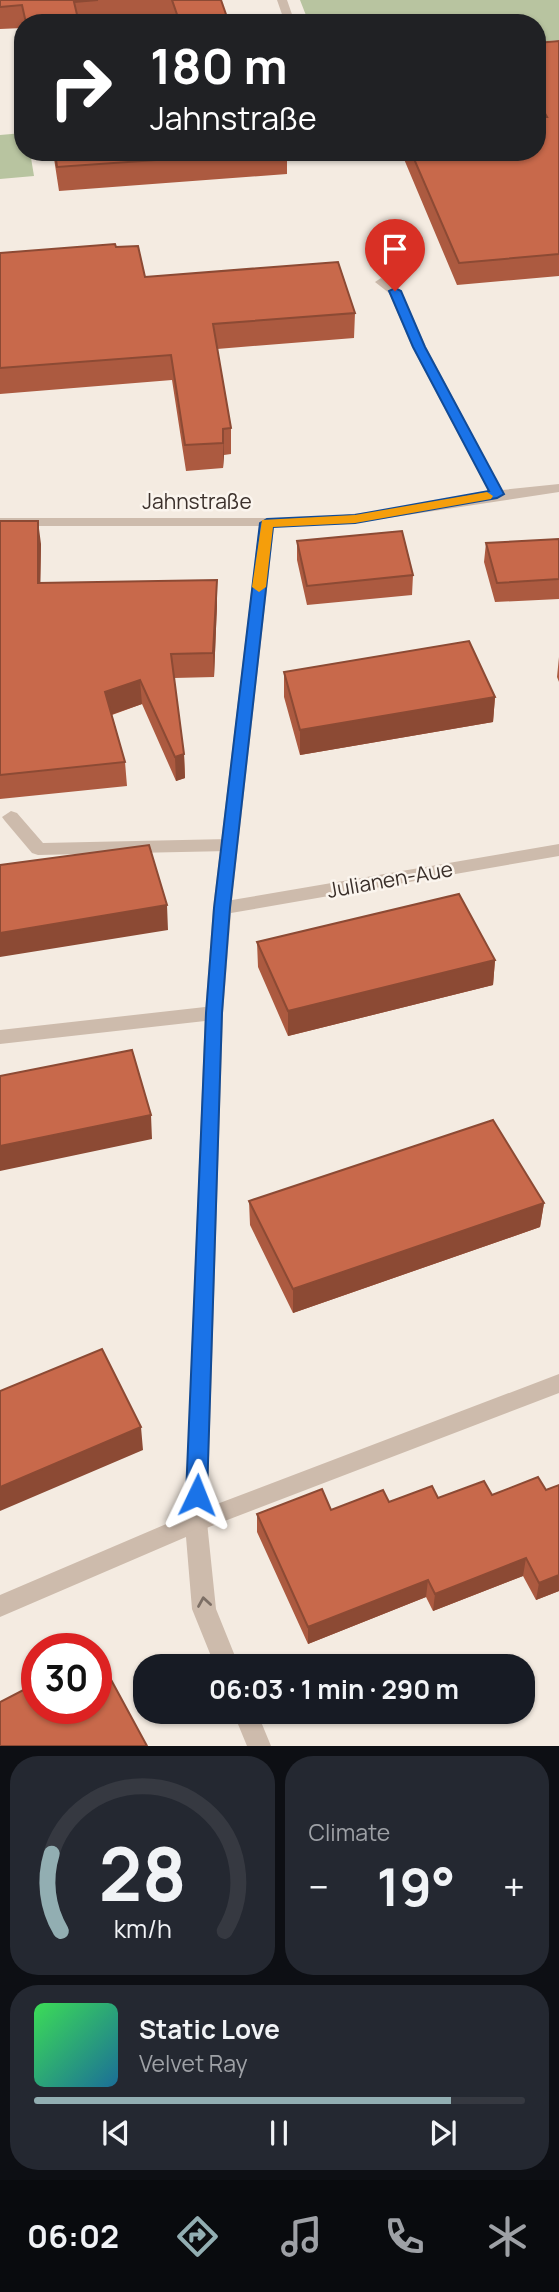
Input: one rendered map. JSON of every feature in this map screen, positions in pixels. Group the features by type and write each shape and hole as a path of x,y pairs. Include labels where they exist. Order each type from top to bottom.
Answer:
{"street":[{"path":"381,282 395,291 419,347 497,494"},
{"name":"Jahnstraße","path":"0,522 267,523 355,519 497,494 559,488"},
{"path":"222,1654 204,1609 195,1522 214,1013 222,908 267,523"},
{"path":"11,817 38,849 229,845"},
{"name":"Julianen-Aue","path":"222,908 559,850"},
{"path":"0,1037 214,1013"},
{"path":"0,1606 195,1522 559,1382"},
{"path":"250,1724 259,1746"}],"green space":[{"path":"300,0 559,0 559,40 546,41 546,14 305,14"},
{"path":"14,134 14,161 32,161 34,176 0,179 0,135"}],"building":[{"path":"0,0 98,0 74,2 77,14 24,14 22,5 0,7"},
{"path":"172,0 221,0 226,14 177,14"},
{"path":"559,41 559,254 459,263 415,161 546,161 546,42"},
{"path":"56,161 142,161 57,167"},
{"path":"115,244 116,247 138,246 145,277 338,262 355,313 213,324 231,428 223,429 223,443 185,445 171,355 0,368 0,253"},
{"path":"0,521 38,521 38,583 217,580 213,653 171,654 184,754 175,757 140,680 105,692 125,762 0,775"},
{"path":"402,531 413,575 307,586 297,541"},
{"path":"559,539 559,579 497,583 486,543"},
{"path":"469,641 495,697 300,730 284,672"},
{"path":"149,845 167,905 0,933 0,865"},
{"path":"459,894 495,960 288,1011 257,942"},
{"path":"132,1050 151,1115 0,1146 0,1076"},
{"path":"493,1120 544,1203 293,1289 249,1201"},
{"path":"102,1349 141,1427 0,1487 0,1391"},
{"path":"538,1477 546,1490 559,1485 559,1575 539,1583 526,1558 435,1594 428,1580 308,1627 257,1514 322,1489 331,1510 383,1490 389,1502 432,1486 438,1498 484,1481 492,1495"},
{"path":"112,1681 147,1746 0,1746 0,1702 21,1691 21,1724 112,1724"}],"slow traffic":[{"path":"259,587 267,523 355,519 487,496"}],"route":[{"path":"197,1495 214,1013 222,908 267,523 355,519 497,494 419,347 395,291"}]}
